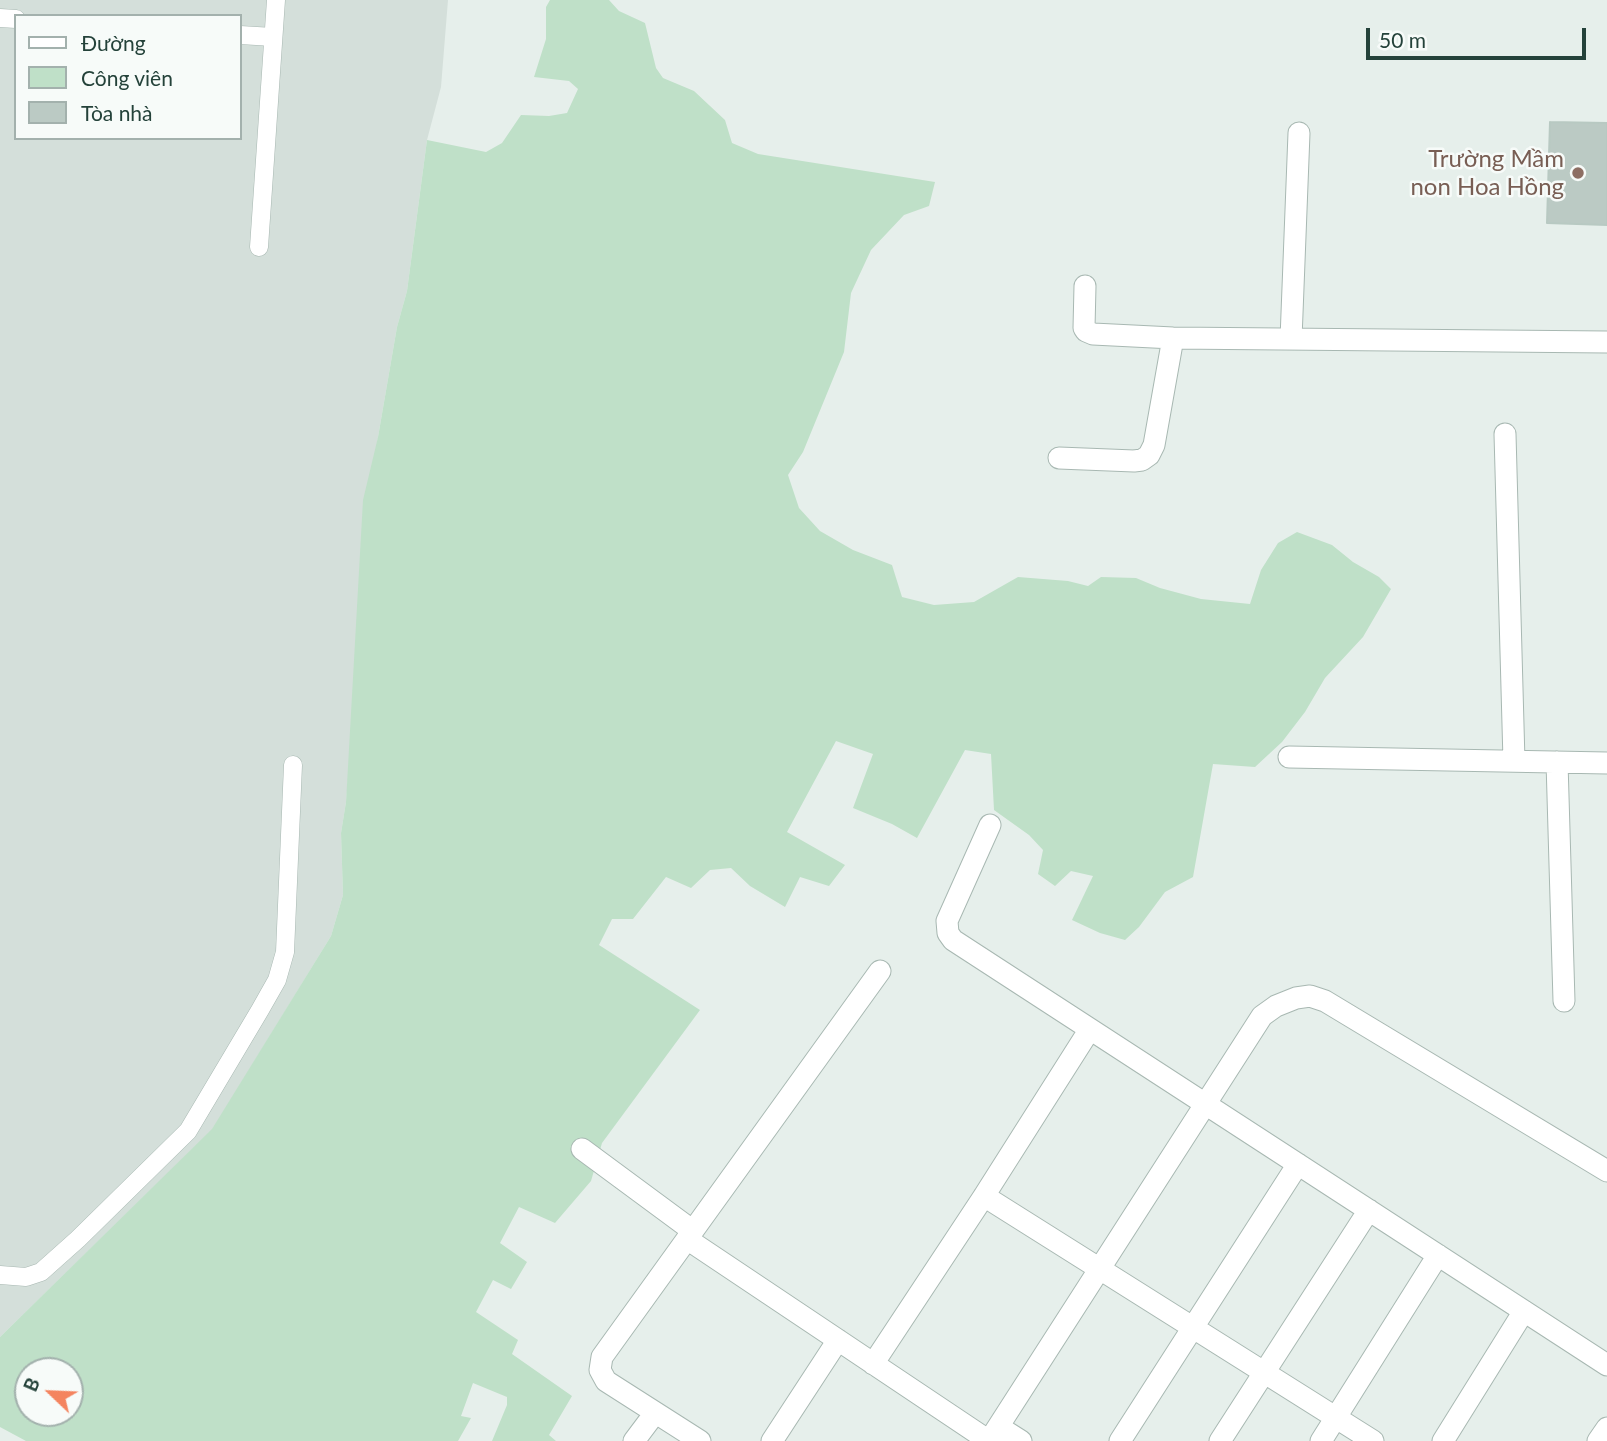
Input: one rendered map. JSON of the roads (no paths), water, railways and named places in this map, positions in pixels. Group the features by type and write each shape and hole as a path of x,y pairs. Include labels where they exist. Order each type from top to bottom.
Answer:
{"street":[{"path":"1291,339 1299,133"},
{"path":"1084,286 1086,331 1093,334 1173,338 1607,342"},
{"path":"1059,458 1135,461 1149,455 1154,444 1173,338"},
{"path":"1504,434 1514,761"},
{"path":"1289,757 1607,762"},
{"path":"1557,762 1564,1002"},
{"path":"990,825 947,921 947,933 953,940 1607,1365"},
{"path":"700,1441 606,1381 600,1370 602,1357 880,971"},
{"path":"992,1436 1262,1016 1276,1006 1310,996 1325,1001 1607,1171"},
{"path":"873,1364 1090,1029"},
{"path":"582,1149 690,1235 873,1364 992,1436 1021,1441"},
{"path":"1120,1441 1298,1164"},
{"path":"984,1196 1373,1441"},
{"path":"1220,1441 1369,1210"},
{"path":"1321,1441 1438,1255"},
{"path":"1443,1441 1524,1311"},
{"path":"772,1441 838,1340"},
{"path":"634,1441 655,1412"},
{"path":"1598,1441 1607,1428"}],"lane":[{"path":"259,247 276,0"},
{"path":"242,35 273,37"},
{"path":"0,1275 26,1277 41,1272 78,1240 188,1131 260,1010 277,979 285,952 293,765"}],"place":[{"name":"Trường Mầm non Hoa Hồng","path":"1578,173"}]}
